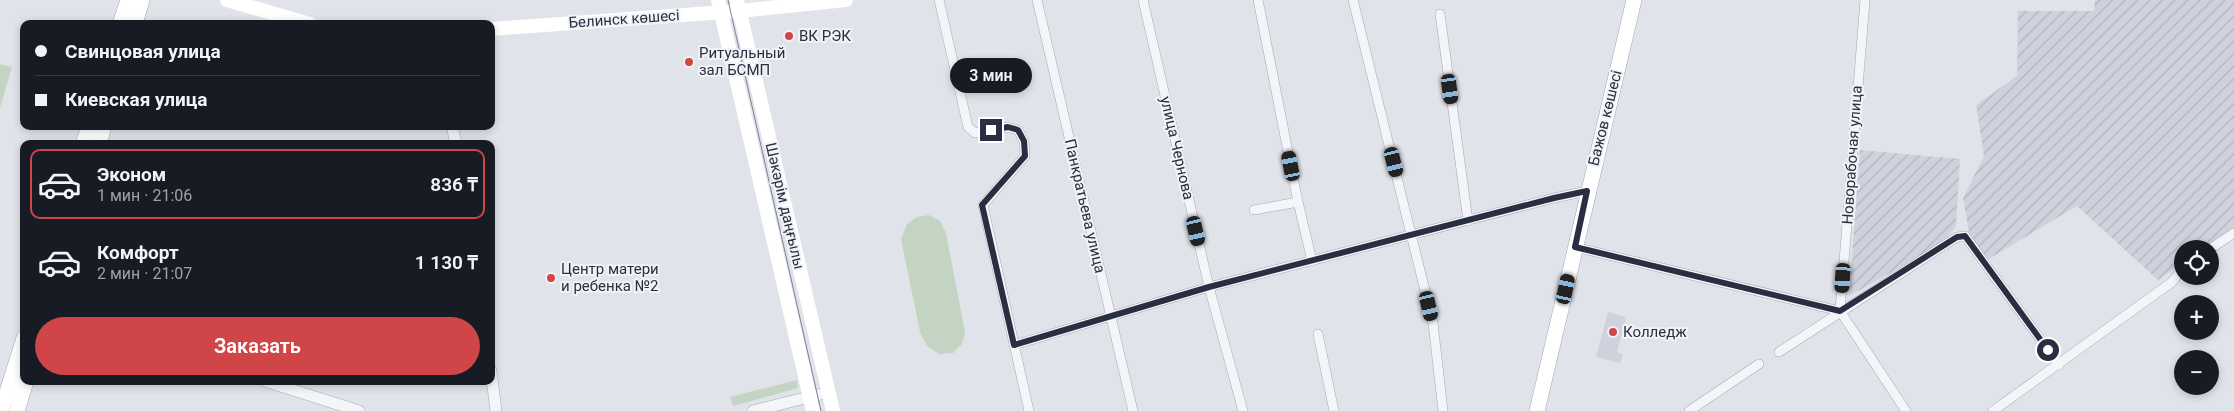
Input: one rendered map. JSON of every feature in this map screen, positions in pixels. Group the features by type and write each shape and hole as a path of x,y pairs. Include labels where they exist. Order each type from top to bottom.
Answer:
{"main road":[{"path":"121,20 128,0"},
{"path":"136,20 142,0"},
{"path":"227,0 296,20"},
{"name":"Белинск көшесі","path":"495,29 719,6 846,0"},
{"name":"Бажов көшесі","path":"1537,411 1587,191 1634,0"},
{"name":"Шәкәрім даңғылы","path":"738,5 833,411"},
{"name":"Шәкәрім даңғылы","path":"719,6 813,411"},
{"path":"2,411 20,351"},
{"path":"17,411 25,385"}],"street":[{"path":"939,0 968,127 975,133 1008,127 1018,130 1024,141 1025,156 982,205 1029,411"},
{"name":"Панкратьева улица","path":"1037,0 1133,411"},
{"name":"улица Чернова","path":"1143,0 1209,287 1243,411"},
{"path":"1258,0 1298,202 1312,261"},
{"path":"1353,0 1433,323 1443,411"},
{"name":"Новорабочая улица","path":"1840,311 1864,0"},
{"path":"1440,14 1468,221"},
{"path":"1014,345 1209,287 1587,191"},
{"path":"1254,210 1298,202"},
{"path":"2219,243 2234,234"},
{"path":"1779,352 1957,237 1965,236 2058,365"},
{"path":"1575,247 1840,311 1906,411"},
{"path":"1994,411 2174,279"},
{"path":"1318,334 1334,411"},
{"path":"1689,411 1759,364"},
{"path":"277,385 354,410"},
{"path":"493,385 496,411"},
{"path":"753,411 828,392"}],"shaded area":[{"path":"2095,0 2234,0 2234,227 2216,240 2174,240 2174,269 2158,280 2077,206 1987,260 1970,239 1963,198 1984,156 1976,105 2017,76 2018,11 2094,11"},
{"path":"1860,150 1960,159 1956,226 1946,239 1926,253 1849,296"},
{"name":"Колледж","path":"1608,312 1626,317 1617,352 1623,354 1620,363 1596,357"}],"green space":[{"path":"0,64 12,67 0,108"},
{"path":"929,215 940,221 946,233 965,332 962,344 953,353 939,354 927,346 920,332 901,239 907,224 917,217"},
{"path":"797,380 798,388 733,406 730,397"}],"tram line":[{"path":"728,0 821,411"}],"place":[{"name":"ВК РЭК","path":"789,36"},
{"name":"Ритуальный зал БСМП","path":"689,62"},
{"name":"Центр матери и ребенка №2","path":"551,278"},
{"name":"Колледж","path":"1613,332"}],"route":[{"path":"991,130 1008,127 1018,130 1024,141 1025,156 982,205 1014,345 1209,287 1587,191 1575,247 1840,311 1957,237 1965,236 2048,350"}]}
